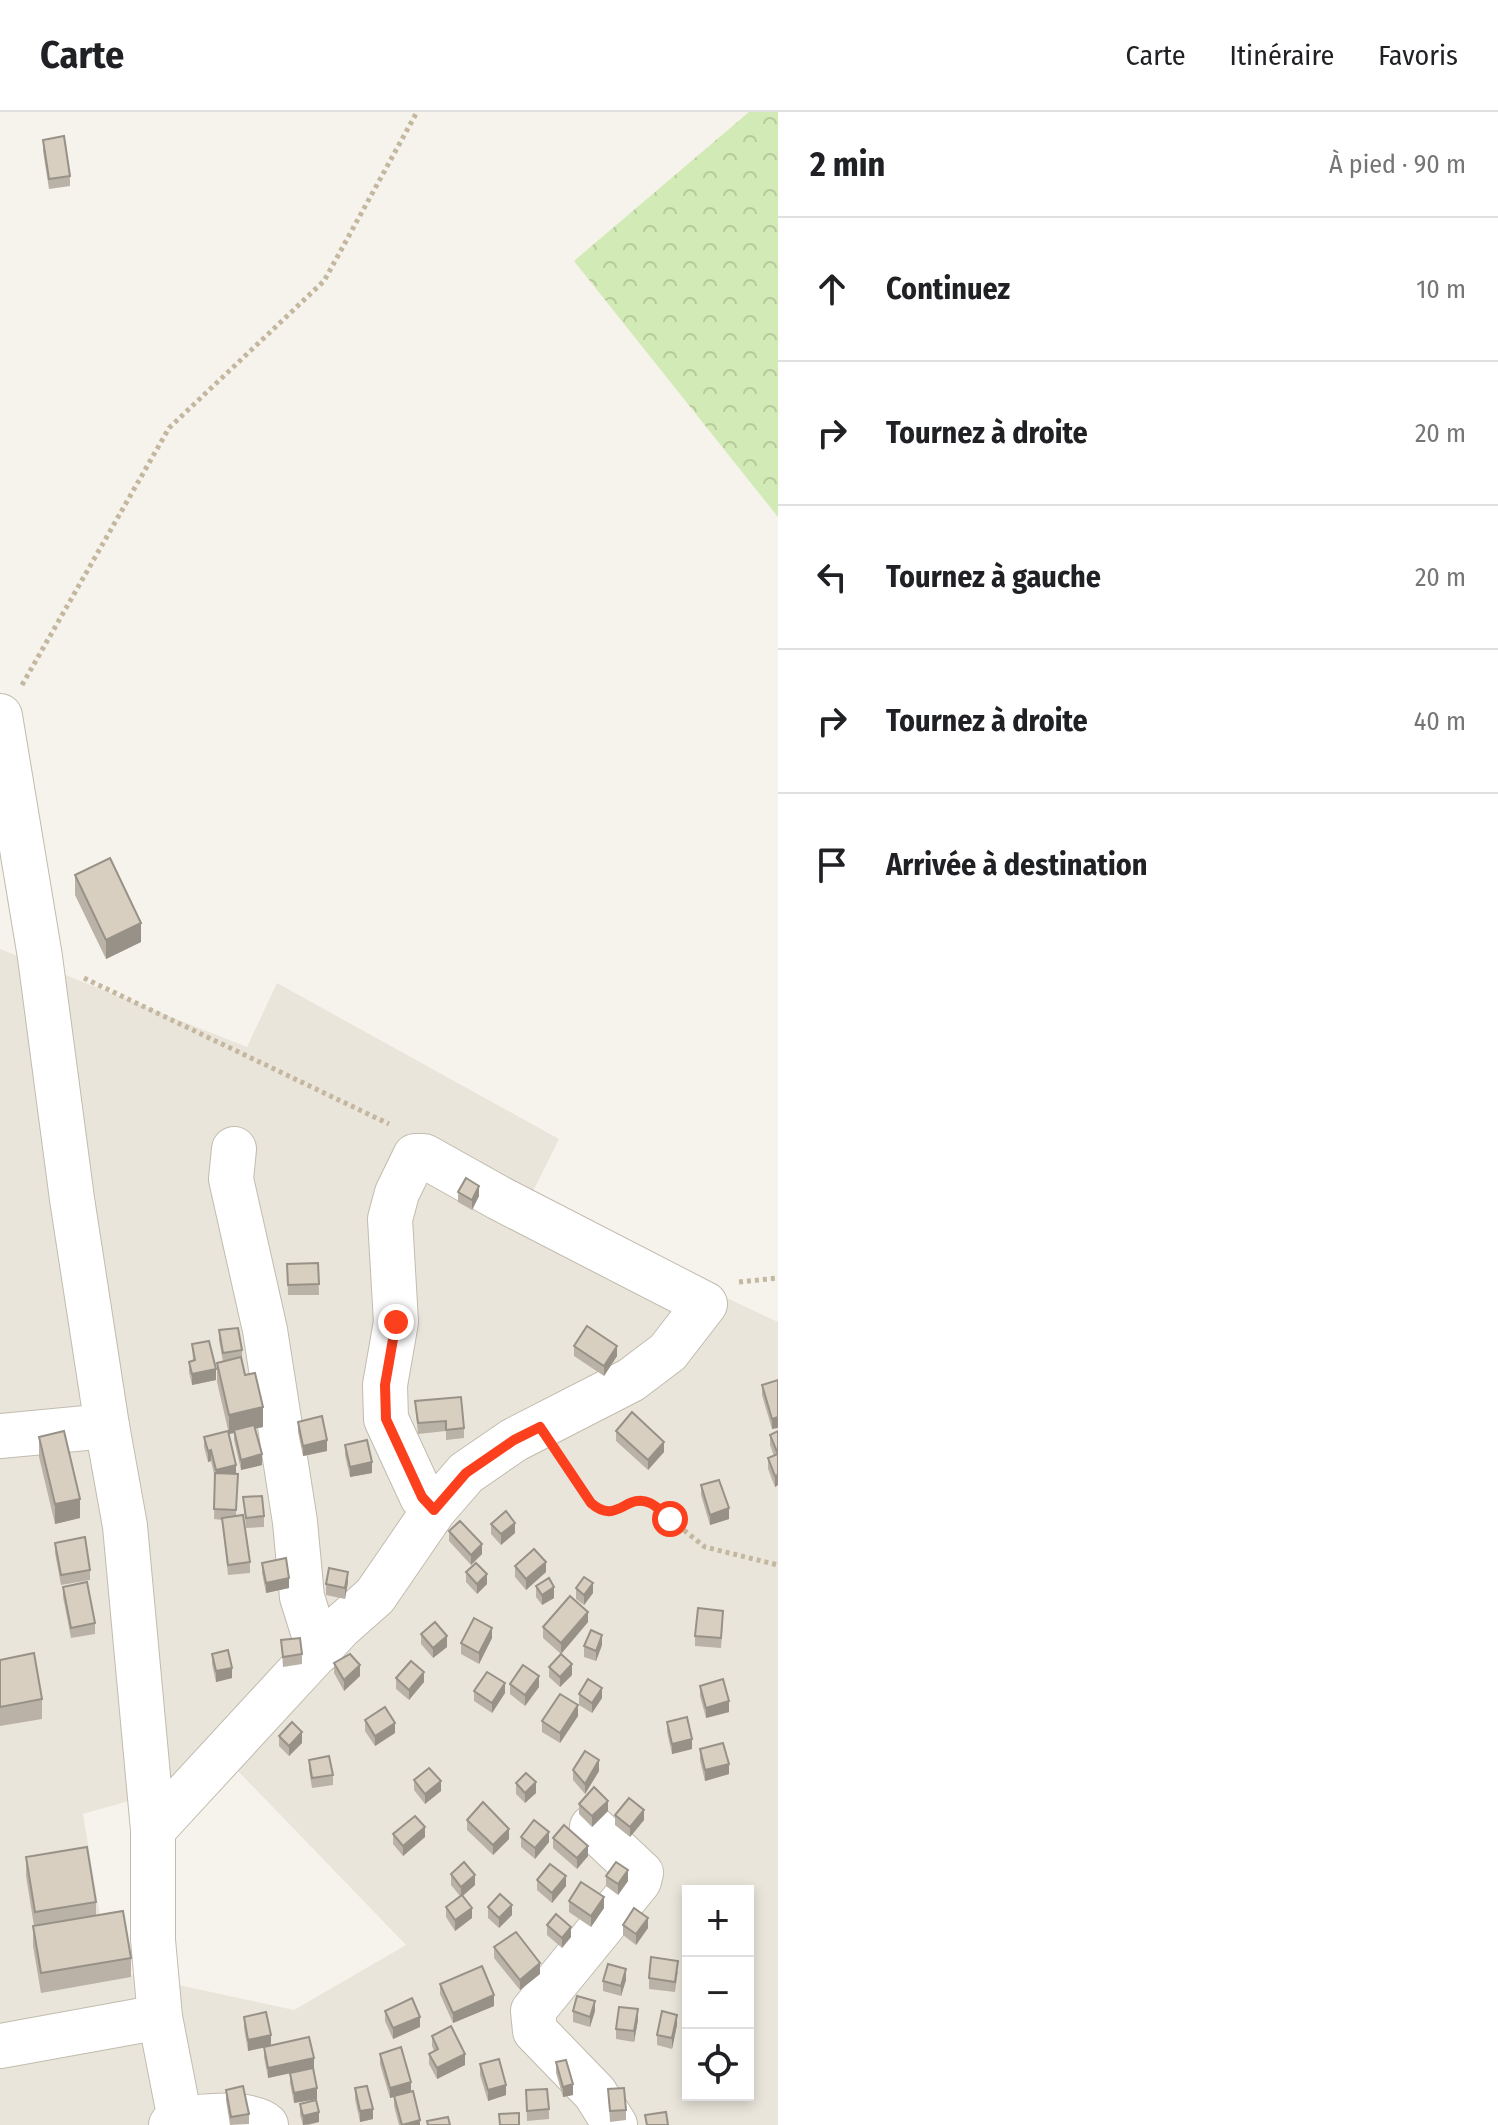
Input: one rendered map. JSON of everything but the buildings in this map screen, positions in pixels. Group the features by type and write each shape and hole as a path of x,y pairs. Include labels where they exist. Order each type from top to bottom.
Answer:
{"street":[{"path":"0,718 40,957 72,1199 125,1526 153,1830 153,1940 160,2017 177,2123 238,2115 257,2119 266,2125"},
{"path":"234,1149 233,1192 265,1330 295,1522 302,1597 319,1651"},
{"path":"153,1830 340,1627 375,1596 434,1510 466,1473 514,1440 631,1380 668,1352 705,1304 424,1156 415,1156 397,1193 390,1219 396,1322 385,1385 386,1419 422,1497 434,1510"},
{"path":"0,1436 107,1426"},
{"path":"592,1827 641,1873 639,1881 533,2011 532,2023 535,2031 595,2093 615,2125"},
{"path":"0,2046 160,2017"}],"path":[{"path":"0,718 61,620 169,428 324,281 417,112"},
{"path":"40,957 390,1124"},
{"path":"540,1427 591,1503 600,1511 612,1513 632,1503 650,1503 705,1547 778,1565"}],"shaded area":[{"path":"0,949 247,1047 277,983 559,1139 530,1197 629,1252 778,1322 778,2125 0,2125","holes":["237,1770 406,1945 294,2010 109,1970 83,1814"]}],"green space":[{"path":"749,112 778,112 778,517 574,261"}],"route":[{"path":"396,1322 385,1385 386,1419 422,1497 434,1510 466,1473 514,1440 540,1427 591,1503 600,1511 612,1513 641,1501 650,1503 670,1519"}]}
